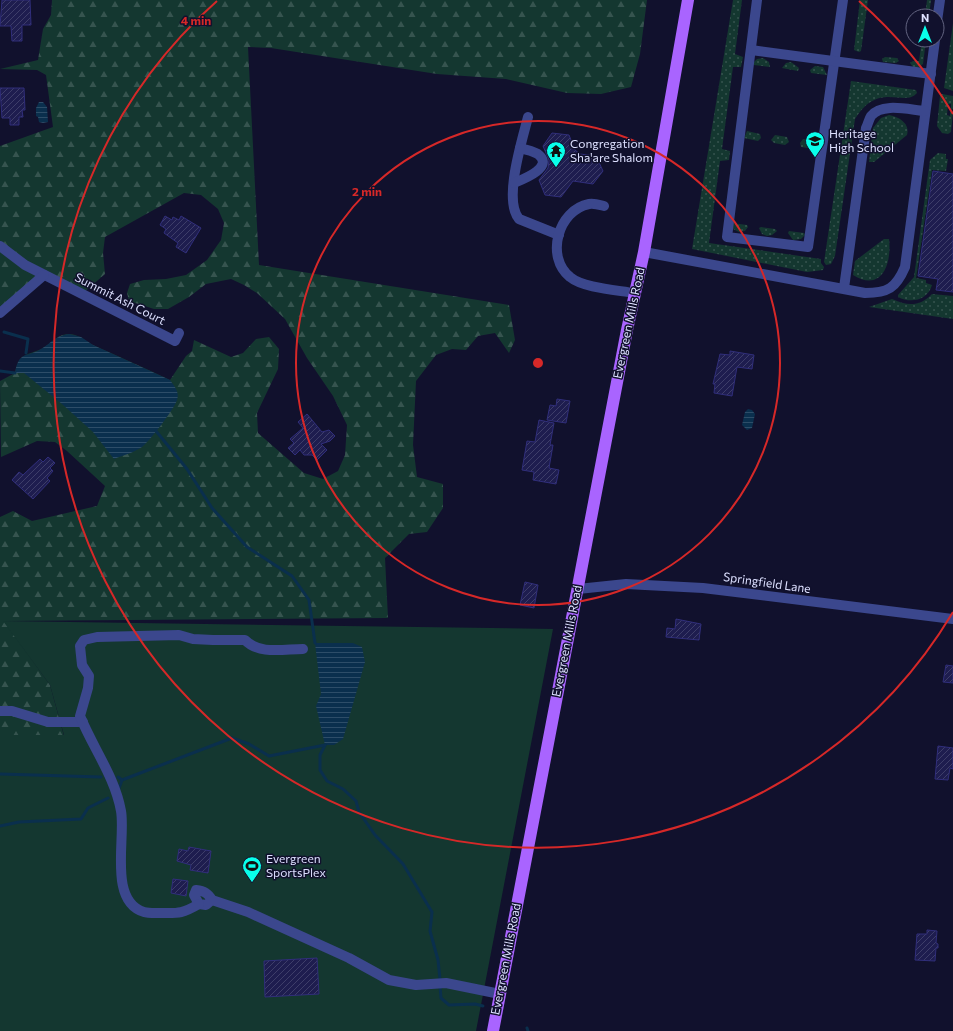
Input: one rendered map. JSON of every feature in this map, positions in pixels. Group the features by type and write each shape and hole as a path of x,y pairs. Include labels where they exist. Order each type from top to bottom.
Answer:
{"main road":[{"name":"Evergreen Mills Road","path":"493,1031 634,293 644,252 688,0"}],"street":[{"path":"757,0 727,237 808,247 842,0"},
{"path":"644,252 844,288 866,294 879,293 892,287 900,278 905,268 934,48"},
{"path":"751,50 931,74"},
{"path":"844,288 866,128 872,115 880,109 890,108 925,111"},
{"path":"528,117 520,148 512,204 515,215 519,219 559,235"},
{"path":"514,183 536,173 541,167 542,159 538,154 520,148"},
{"path":"604,206 590,204 577,209 562,224 557,252 561,267 570,278 588,285 634,293"},
{"name":"Summit Ash Court","path":"0,246 25,265 175,341 179,333"},
{"path":"0,313 44,275"},
{"name":"Springfield Lane","path":"578,589 626,584 703,588 953,619"},
{"path":"212,900 206,905 199,904 182,914 144,912 132,905 124,891 121,875 121,812 108,774 80,716 88,688 89,676 81,658 80,646 84,640 97,637 179,636 193,639 245,640 250,645 259,649 303,649"},
{"path":"0,711 12,711 48,722 83,722"},
{"path":"199,904 194,895 196,890 208,893 212,900 248,912 349,958 389,980 416,985 446,983 500,994"}],"green space":[{"path":"52,0 647,0 640,54 631,87 601,94 567,93 506,79 437,74 271,48 248,47 259,265 509,305 515,340 509,353 495,333 478,336 466,350 452,349 436,355 416,381 413,445 417,477 443,484 443,508 427,532 409,534 385,558 388,618 4,621 50,685 64,736 0,911 0,517 13,511 32,521 97,506 105,486 55,442 37,441 1,457 0,381 15,373 18,363 22,357 43,348 59,337 67,334 78,336 95,346 170,380 186,356 192,351 194,340 231,357 243,353 256,339 269,337 279,349 278,369 257,413 258,433 304,473 323,479 338,471 345,455 347,425 333,396 307,358 285,319 257,293 244,285 231,279 206,284 189,297 168,309 154,309 129,301 127,293 130,284 144,280 166,279 186,275 207,260 221,240 224,223 218,209 201,195 184,193 105,237 103,253 105,274 82,294 44,275 0,313 0,146 53,127 46,75 37,70 0,69 38,60 43,29 51,15"},
{"path":"733,0 742,0 735,54 743,57 741,67 733,67 722,149 730,151 729,160 720,161 709,243 821,259 821,263 824,267 823,270 807,272 692,249"},
{"path":"860,0 868,0 861,51 859,52 854,50"},
{"path":"927,0 931,0 930,8 926,8"},
{"path":"953,23 953,91 944,88"},
{"path":"921,48 925,48 923,64 919,67 913,67 910,63 913,61 919,61"},
{"path":"885,57 897,58 899,61 896,63 883,62 882,59"},
{"path":"763,58 769,62 770,67 754,65 753,63 757,59"},
{"path":"791,62 799,68 798,71 782,68 786,63"},
{"path":"815,66 823,67 827,75 811,73 810,70"},
{"path":"851,81 916,90 917,93 912,97 890,97 873,101 864,107 855,119 835,256 831,264 826,265 824,262"},
{"path":"942,94 953,96 953,109 951,109 951,104 948,104 947,115 950,116 950,112 953,112 951,132 948,134 942,133 937,126 940,96"},
{"path":"889,115 897,117 906,124 908,131 907,135 874,162 869,162 873,128 881,118"},
{"path":"747,131 760,134 761,138 758,141 744,138"},
{"path":"775,135 787,137 789,142 785,145 774,143 771,140"},
{"path":"803,139 814,140 817,146 814,149 801,147 800,143"},
{"path":"938,153 946,154 946,159 948,159 946,171 932,170 916,278 926,280 926,283 932,285 927,294 923,297 913,300 903,299 898,297 898,295 914,277 930,160"},
{"path":"732,223 747,225 748,227 745,231 739,232 733,229"},
{"path":"759,228 775,229 777,231 772,235 767,236 762,234"},
{"path":"789,231 804,233 805,235 801,239 793,240 788,233"},
{"path":"884,239 889,239 890,248 887,266 883,273 878,278 871,280 863,280 853,275 855,261"},
{"path":"932,294 953,296 953,319 869,307 892,299 908,304 918,303"},
{"name":"Evergreen SportsPlex","path":"3,621 553,629 476,1031 0,1031 0,735 64,735 50,685"}],"water":[{"path":"39,102 43,102 47,107 48,122 39,122 38,117 36,116 36,108"},
{"path":"69,334 81,337 93,345 170,380 175,387 178,397 172,410 142,447 114,459 93,432 62,404 24,373 15,373 21,358 36,352 56,338"},
{"path":"748,409 752,410 755,414 752,428 747,430 742,425 745,412"},
{"path":"315,643 353,643 362,647 365,662 343,739 334,745 325,745 316,706 321,694"}],"building":[{"path":"2,0 30,0 31,25 22,25 22,41 12,41 11,26 0,26"},
{"path":"0,88 24,88 25,110 22,110 23,117 19,117 19,125 10,125 10,118 2,118"},
{"path":"552,133 569,135 575,150 580,154 596,156 603,171 593,184 573,181 561,197 545,195 539,180 548,168 549,160 543,146"},
{"path":"933,171 953,174 953,292 936,290 938,279 918,276"},
{"path":"165,216 172,220 173,217 179,220 181,216 201,228 186,253 176,247 178,243 164,233 166,229 160,225"},
{"path":"730,351 754,355 752,369 737,367 732,396 714,393 715,384 713,384 720,354 730,355"},
{"path":"557,399 570,401 566,423 547,420 550,405 556,406"},
{"path":"307,414 322,432 329,430 335,436 330,441 321,444 327,450 317,460 312,455 304,455 300,450 295,455 288,448 294,443 290,439 303,428 298,422"},
{"path":"539,420 554,423 550,445 553,445 549,468 559,470 556,484 533,480 534,472 522,470 527,441 535,442"},
{"path":"48,457 55,463 50,468 53,471 47,478 50,481 33,499 12,480 19,472 23,475 40,459 43,462"},
{"path":"525,582 538,585 534,608 520,605"},
{"path":"676,619 701,624 699,640 666,637 667,628 675,629"},
{"path":"946,665 953,666 953,683 943,682"},
{"path":"938,746 953,748 953,769 950,768 948,780 935,779"},
{"path":"189,847 211,851 208,873 190,870 191,865 177,861 179,849 188,851"},
{"path":"173,879 188,881 186,896 171,893"},
{"path":"927,930 937,931 936,943 938,944 938,948 936,948 935,961 915,960 917,934 927,934"},
{"path":"317,958 319,994 265,997 264,961"}],"waterway":[{"path":"4,332 28,339 26,353"},
{"path":"0,371 15,373"},
{"path":"156,431 187,469 212,508 247,547 292,576 309,600 315,643"},
{"path":"118,777 122,780 232,738 249,744 269,756 325,745"},
{"path":"325,745 320,755 320,770 327,781 343,789 356,801 359,812 375,835 403,864 432,912 430,931 438,960 440,979"},
{"path":"0,774 101,777"},
{"path":"118,791 122,780"},
{"path":"0,826 19,822 81,819 88,808 108,798"},
{"path":"440,986 441,998 449,1005 475,1004 483,1006"}],"place":[{"name":"Heritage High School","path":"815,158"},
{"name":"Congregation Sha'are Shalom","path":"556,168"},
{"name":"Evergreen SportsPlex","path":"252,883"}]}
